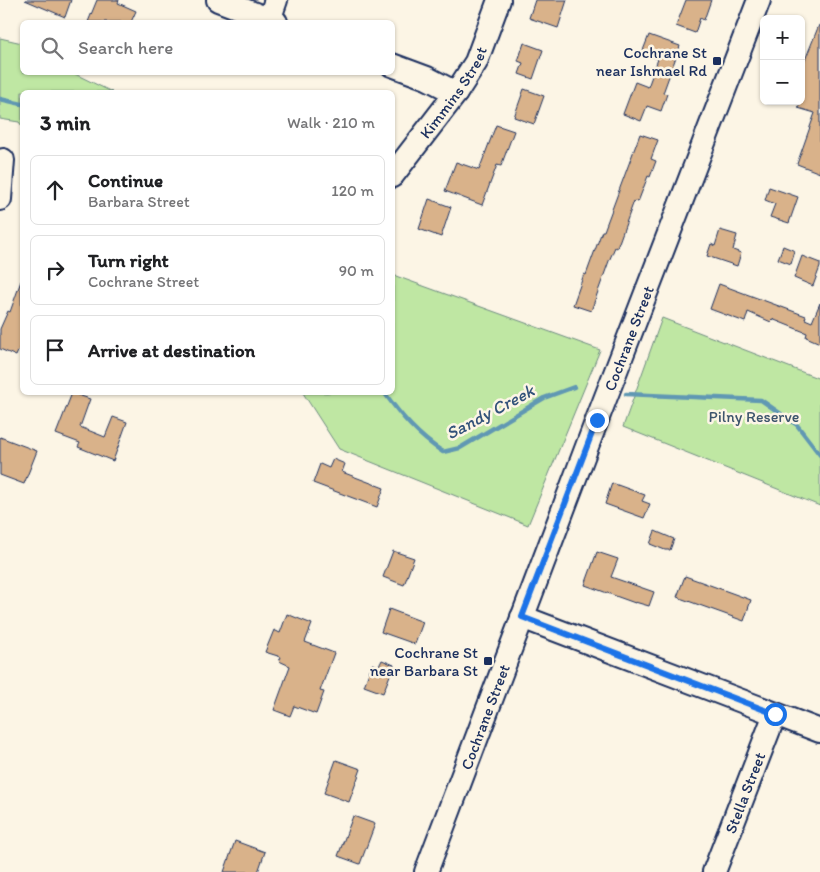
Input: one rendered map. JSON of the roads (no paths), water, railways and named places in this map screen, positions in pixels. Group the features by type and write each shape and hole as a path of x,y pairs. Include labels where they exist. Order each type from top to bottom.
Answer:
{"street":[{"path":"218,0 274,14"},
{"name":"Kimmins Street","path":"395,172 456,93 476,62 499,0"},
{"name":"Cochrane Street","path":"426,872 597,420 759,0"},
{"path":"395,66 427,78 456,93"},
{"path":"0,199 4,160"},
{"path":"522,617 820,731"},
{"name":"Stella Street","path":"714,872 775,714"}],"waterway":[{"name":"Sandy Creek","path":"0,99 20,104"},
{"name":"Sandy Creek","path":"386,395 411,425 443,452 460,448 544,398 574,387"},
{"name":"Sandy Creek","path":"626,394 761,400 797,425 820,455"}],"place":[{"name":"Cochrane St near Ishmael Rd","path":"717,61"},
{"name":"Cochrane St near Barbara St","path":"488,661"}],"park label":[{"name":"Pilny Reserve","path":"754,416"}]}
